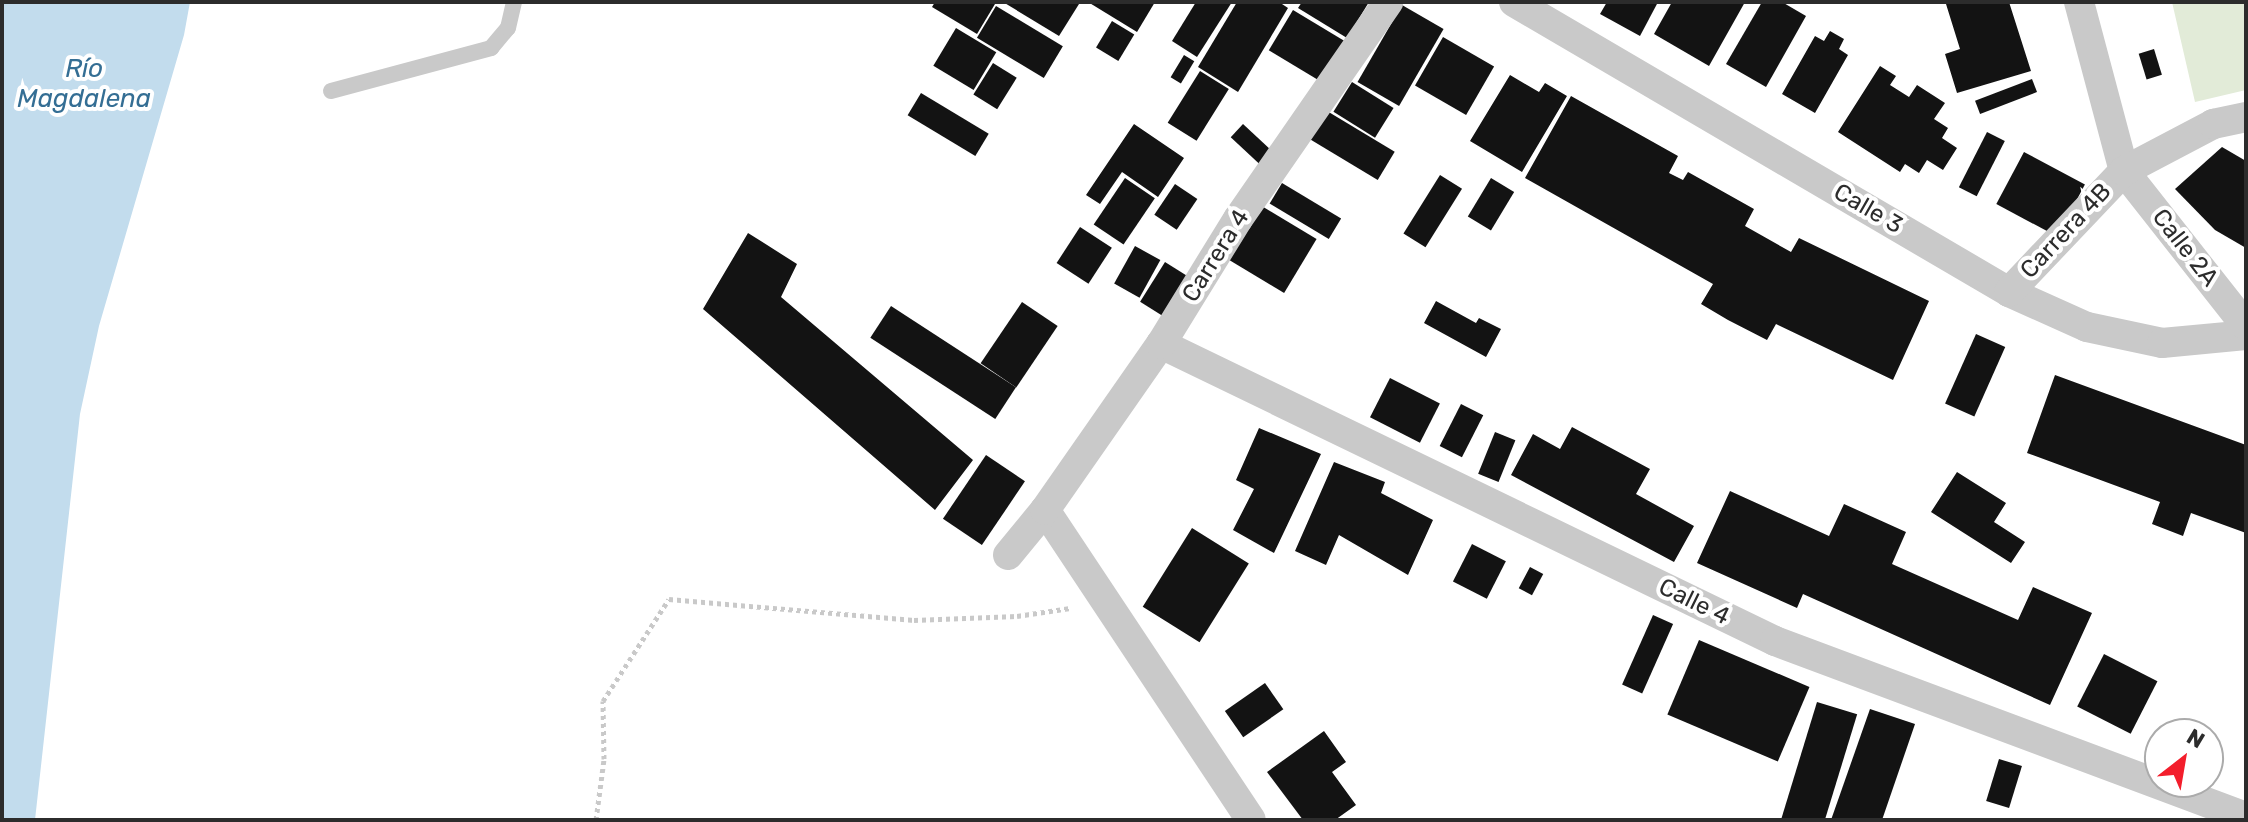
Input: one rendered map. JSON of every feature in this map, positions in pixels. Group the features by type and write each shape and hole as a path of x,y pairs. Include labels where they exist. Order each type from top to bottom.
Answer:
{"street":[{"name":"Carrera 4","path":"1008,555 1045,510 1161,344 1238,219 1388,2"},
{"name":"Calle 3","path":"1514,2 2009,292 2087,327 2162,343 2246,335"},
{"name":"Calle 2A","path":"2079,2 2124,171 2246,326"},
{"path":"2124,171 2213,124 2246,117"},
{"name":"Carrera 4B","path":"2009,292 2124,171"},
{"name":"Calle 4","path":"1161,344 1775,641 2246,817"},
{"path":"1045,510 1251,820"}],"lane":[{"path":"331,91 491,48 508,28 514,2"}],"path":[{"path":"596,820 604,759 603,701 669,599 914,620 1017,616 1106,602"}],"green space":[{"path":"2172,2 2246,2 2246,90 2195,102"}],"water":[{"name":"Río Magdalena","path":"2,2 190,2 184,35 99,326 80,414 35,820 2,820"}],"building":[{"path":"935,2 995,4 977,34 932,7"},
{"path":"1003,2 1075,2 1079,4 1059,36"},
{"path":"1088,2 1155,2 1137,32"},
{"path":"1196,2 1232,2 1197,57 1172,41"},
{"path":"1237,2 1279,2 1288,8 1238,92 1198,67"},
{"path":"1302,2 1369,2 1347,38 1298,8"},
{"path":"1607,2 1658,2 1640,36 1600,14"},
{"path":"1672,2 1745,2 1709,66 1654,34"},
{"path":"1762,2 1782,2 1806,16 1766,87 1726,64"},
{"path":"2009,2 2031,71 1957,93 1945,54 1960,49 1946,4"},
{"path":"1402,5 1444,29 1399,106 1358,82"},
{"path":"996,6 1063,46 1044,78 977,38"},
{"path":"1293,10 1347,42 1323,83 1269,50"},
{"path":"1112,21 1134,34 1118,61 1096,48"},
{"path":"956,28 996,52 974,90 933,66"},
{"path":"1830,31 1844,39 1839,49 1848,55 1815,113 1782,94 1815,36 1824,41"},
{"path":"1443,37 1494,66 1466,115 1415,85"},
{"path":"2154,49 2162,75 2147,79 2139,54"},
{"path":"1184,55 1194,61 1181,83 1171,77"},
{"path":"993,63 1017,78 997,109 973,94"},
{"path":"1880,66 1896,76 1890,85 1909,97 1917,85 1945,103 1934,119 1948,128 1942,138 1957,148 1943,170 1927,160 1919,173 1905,164 1900,172 1838,132"},
{"path":"1200,71 1229,89 1197,141 1168,123"},
{"path":"1510,75 1539,92 1545,83 1567,96 1522,172 1470,141"},
{"path":"2032,79 2037,92 1980,114 1975,101"},
{"path":"1352,82 1394,108 1375,138 1333,112"},
{"path":"921,93 989,134 975,156 908,115"},
{"path":"1571,96 1678,156 1669,173 1683,180 1688,172 1754,209 1745,226 1791,252 1799,238 1929,301 1893,380 1776,324 1767,340 1728,320 1701,304 1713,284 1525,178"},
{"path":"1327,111 1395,152 1378,180 1310,139"},
{"path":"1134,124 1184,158 1158,197 1122,172 1100,204 1086,195"},
{"path":"1243,124 1272,151 1260,164 1231,137"},
{"path":"1987,132 2005,141 1977,196 1959,187"},
{"path":"2222,147 2246,161 2246,248 2215,230 2175,189"},
{"path":"2024,152 2085,184 2057,236 1996,204"},
{"path":"1440,175 1462,189 1425,247 1403,234"},
{"path":"1125,178 1155,198 1124,245 1094,224"},
{"path":"1491,178 1514,192 1491,230 1468,217"},
{"path":"1282,183 1341,219 1329,239 1270,204"},
{"path":"1175,184 1197,199 1177,230 1154,215"},
{"path":"1260,205 1317,239 1284,293 1228,259"},
{"path":"1080,227 1112,248 1088,284 1057,263"},
{"path":"748,233 797,264 781,297 973,460 935,510 703,309"},
{"path":"1135,246 1160,260 1140,298 1114,284"},
{"path":"1165,262 1191,278 1166,318 1140,302"},
{"path":"1436,301 1476,323 1479,318 1501,329 1486,357 1424,323"},
{"path":"1022,302 1058,326 1016,387 981,363"},
{"path":"891,306 1016,387 995,419 870,338"},
{"path":"1976,334 2005,347 1974,416 1945,403"},
{"path":"2055,375 2246,445 2246,533 2191,513 2183,536 2152,524 2160,502 2027,453"},
{"path":"1390,378 1440,403 1420,443 1370,417"},
{"path":"1461,404 1483,415 1462,457 1440,446"},
{"path":"1572,427 1650,469 1636,494 1694,526 1674,562 1511,475 1533,434 1560,449"},
{"path":"1259,428 1321,454 1274,553 1233,530 1254,489 1236,480"},
{"path":"1495,432 1515,440 1499,482 1478,474"},
{"path":"986,455 1025,481 982,545 943,519"},
{"path":"1334,462 1385,482 1381,493 1433,520 1408,575 1339,535 1326,565 1295,551"},
{"path":"1957,472 2006,503 1994,522 2025,542 2011,563 1931,512"},
{"path":"1730,491 1829,536 1844,504 1906,532 1892,564 2018,620 2033,587 2092,613 2050,705 1803,594 1797,608 1697,563"},
{"path":"1192,528 1249,564 1200,642 1143,607"},
{"path":"1472,544 1506,561 1487,599 1453,581"},
{"path":"1530,567 1543,574 1532,595 1519,588"},
{"path":"1653,615 1673,624 1642,693 1622,684"},
{"path":"1699,640 1809,687 1778,761 1667,715"},
{"path":"2104,654 2157,681 2131,734 2077,707"},
{"path":"1265,683 1283,709 1243,737 1225,711"},
{"path":"1817,702 1857,714 1825,820 1781,820"},
{"path":"1870,709 1915,724 1882,820 1831,820"},
{"path":"1324,731 1346,762 1332,772 1356,805 1335,820 1303,820 1267,772"},
{"path":"1999,759 2022,766 2009,808 1986,801"}]}
